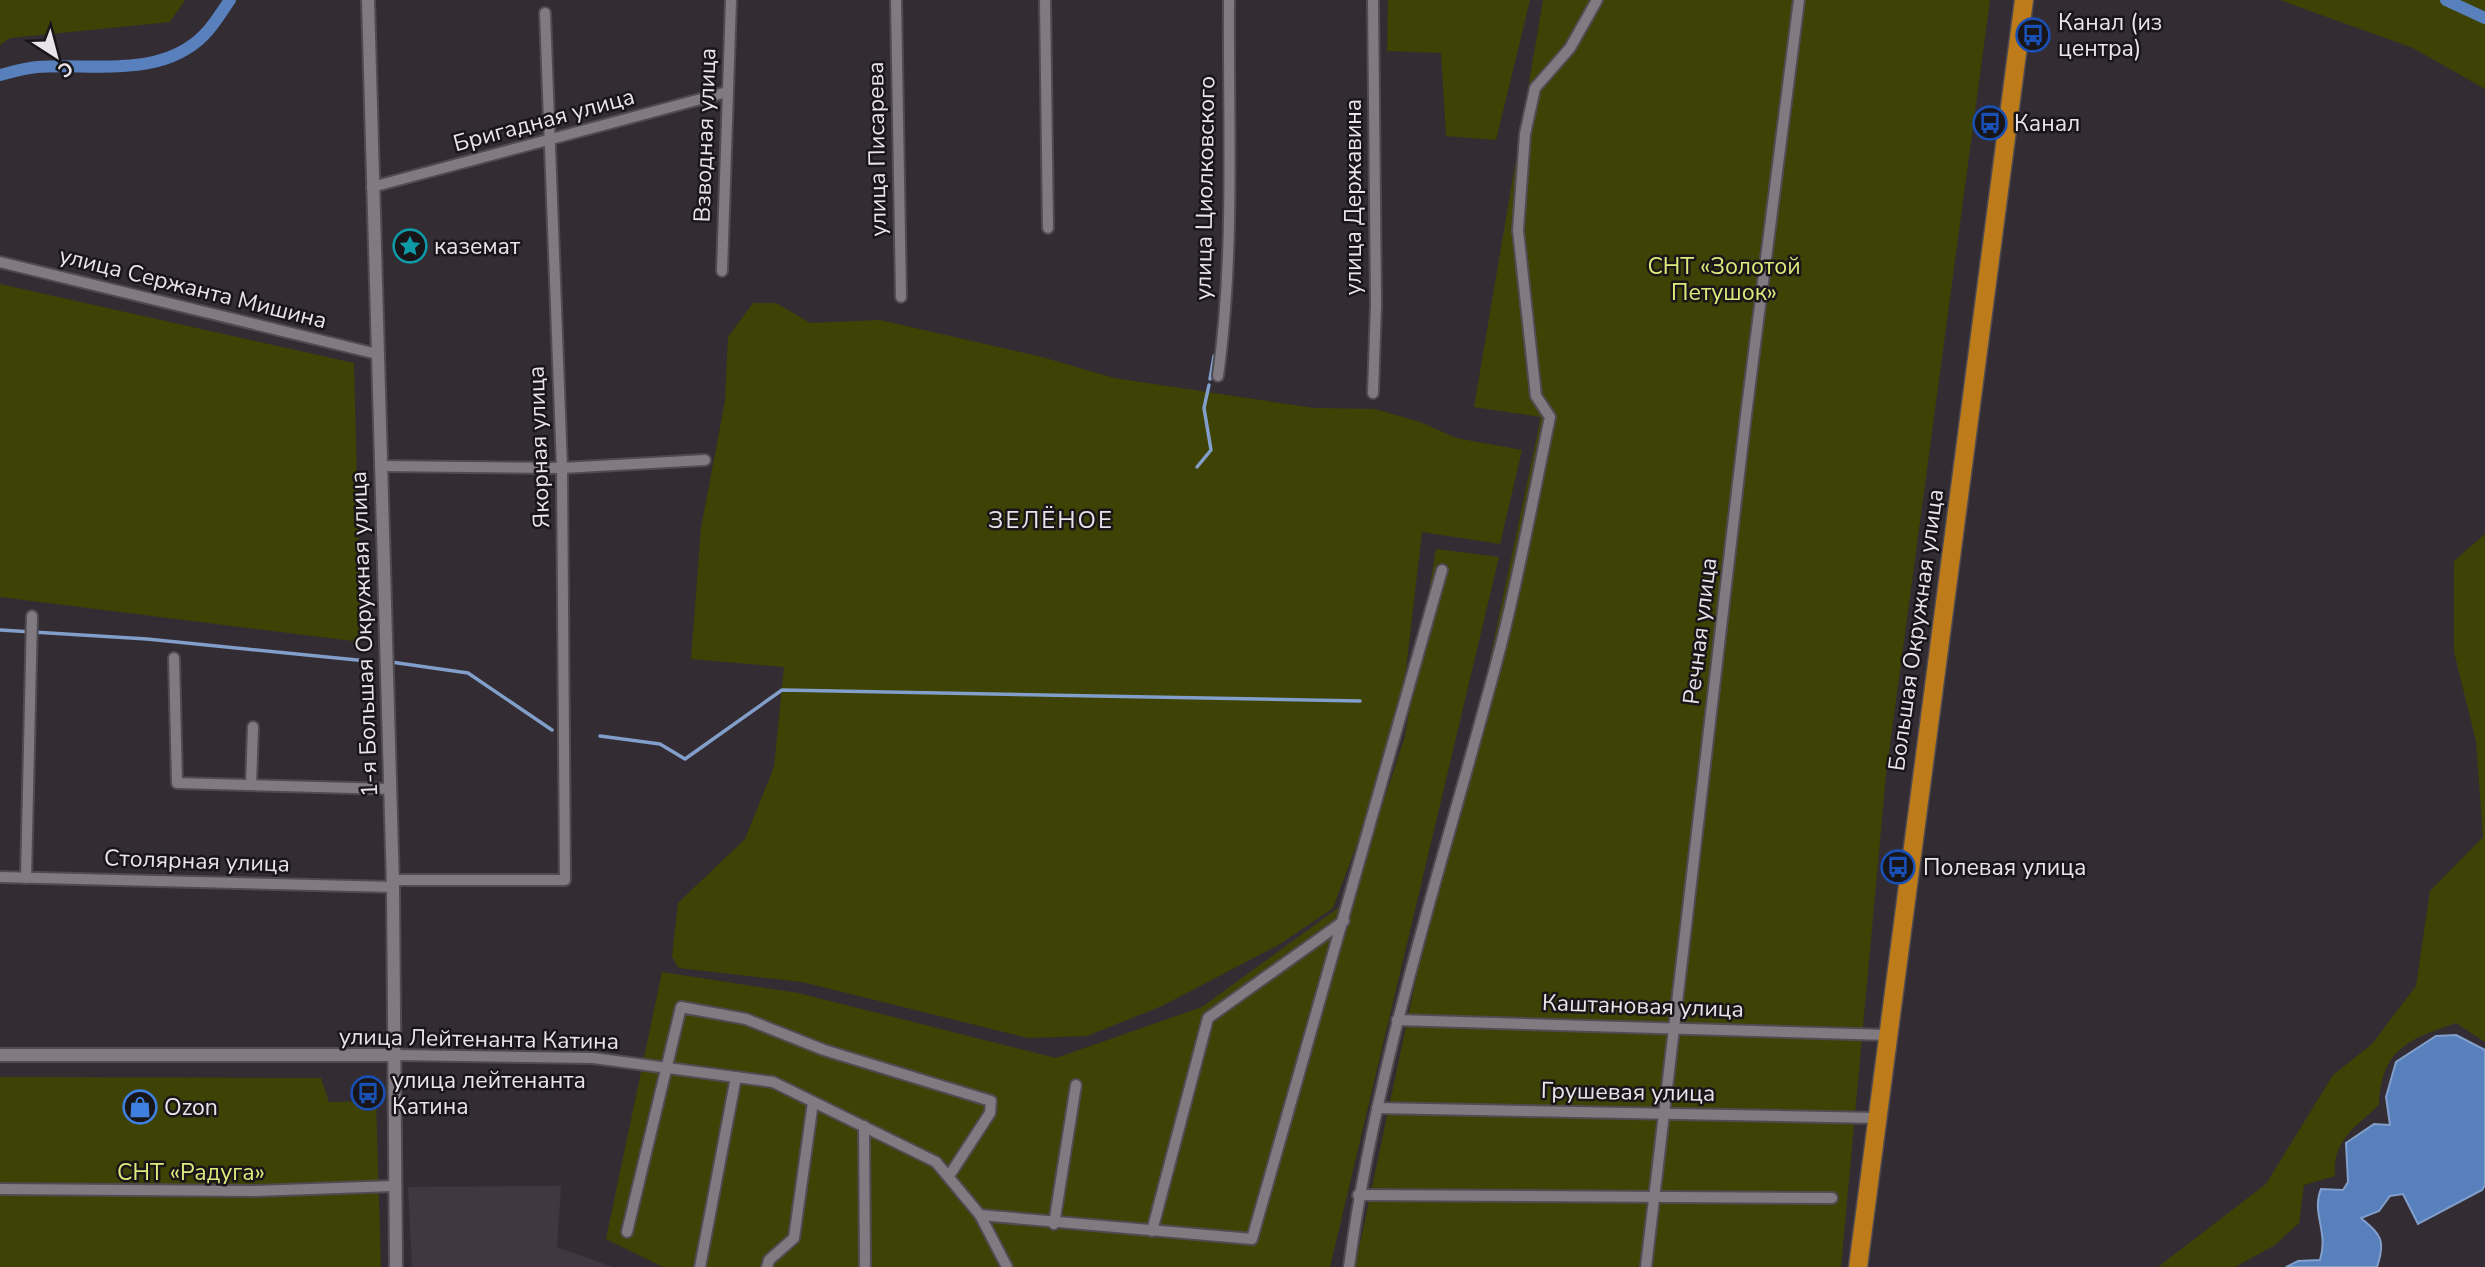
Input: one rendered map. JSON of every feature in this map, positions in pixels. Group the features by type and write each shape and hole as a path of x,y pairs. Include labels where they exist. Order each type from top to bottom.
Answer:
{"highway":[{"name":"Большая Окружная улица","path":"1858,1267 2024,0"}],"street":[{"name":"1-я Большая Окружная улица","path":"368,0 390,789 396,1267"},
{"name":"Взводная улица","path":"722,271 731,0"},
{"name":"улица Писарева","path":"896,0 901,297"},
{"path":"1045,0 1048,228"},
{"name":"улица Циолковского","path":"1218,376 1226,262 1229,0"},
{"name":"улица Державина","path":"1373,0 1376,304 1373,393"},
{"path":"1349,1267 1358,1195 1397,1020 1502,643 1550,417 1536,396 1518,230 1525,134 1535,88 1570,48 1597,0"},
{"name":"Речная улица","path":"1646,1267 1744,428 1799,0"},
{"name":"Якорная улица","path":"545,13 562,468 565,880"},
{"name":"Бригадная улица","path":"372,187 727,92"},
{"name":"улица Сержанта Мишина","path":"0,262 377,354"},
{"path":"380,466 562,468 705,460"},
{"path":"980,1215 1054,1224 1252,1239 1442,570"},
{"path":"26,877 32,616"},
{"path":"174,658 177,783 390,789"},
{"path":"251,785 253,727"},
{"name":"Столярная улица","path":"0,877 392,883 565,880"},
{"path":"1152,1231 1208,1018 1344,921"},
{"path":"627,1231 664,1068 681,1007 746,1019 824,1050 991,1101 990,1113 949,1176"},
{"name":"Каштановая улица","path":"1397,1020 1888,1035"},
{"name":"улица Лейтенанта Катина","path":"0,1055 593,1058 773,1082 936,1162 980,1215 1007,1267"},
{"path":"700,1267 736,1077"},
{"path":"1054,1224 1076,1085"},
{"path":"767,1267 769,1260 794,1238 813,1102"},
{"name":"Грушевая улица","path":"1377,1108 1878,1118"},
{"path":"864,1126 865,1267"},
{"path":"0,1189 255,1191 394,1186"},
{"path":"1358,1195 1832,1199"}],"shaded area":[{"path":"561,1186 557,1247 613,1267 412,1267 408,1187"}],"green space":[{"path":"0,0 185,0 170,22 10,38 0,45"},
{"path":"1388,0 1530,0 1496,140 1446,136 1441,53 1387,51"},
{"name":"СНТ «Золотой Петушок»","path":"1543,0 1990,0 1886,775 1841,1267 1355,1267 1443,852 1466,772 1541,417 1474,407"},
{"path":"2280,0 2485,0 2485,89 2413,48"},
{"path":"0,284 354,363 361,642 0,597"},
{"path":"753,303 776,303 810,323 880,320 1042,357 1114,378 1314,408 1375,409 1420,422 1456,438 1522,450 1500,544 1422,532 1406,670 1396,726 1373,801 1333,908 1280,944 1162,1006 1087,1036 1028,1038 802,982 679,968 672,957 678,903 745,839 774,767 784,667 691,659 701,528 725,401 728,337"},
{"path":"2485,534 2485,1042 2456,1023 2424,1035 2401,1049 2385,1071 2379,1105 2347,1135 2337,1153 2335,1176 2304,1185 2299,1223 2275,1245 2235,1267 2158,1267 2266,1184 2333,1075 2372,1044 2416,986 2430,891 2483,837 2476,741 2454,652 2454,561"},
{"path":"1436,549 1499,557 1330,1267 663,1267 606,1239 662,972 798,993 1056,1058 1202,1007 1352,898 1405,736"},
{"name":"СНТ «Радуга»","path":"0,1077 321,1078 329,1102 376,1101 381,1267 0,1267"}],"water":[{"path":"2456,1035 2485,1050 2485,1185 2482,1190 2418,1224 2403,1194 2390,1196 2379,1211 2361,1218 2380,1239 2381,1250 2377,1267 2286,1267 2298,1261 2320,1260 2323,1240 2318,1198 2321,1189 2343,1190 2348,1182 2346,1143 2374,1124 2390,1125 2386,1097 2396,1062 2436,1036"}],"waterway":[{"path":"0,75 37,67 125,66 168,58 187,49 204,35 230,0"},
{"path":"2446,0 2485,18"},
{"path":"1210,379 1214,356"},
{"path":"1197,467 1211,450 1204,408 1209,385"},
{"path":"0,630 147,639 367,661"},
{"path":"391,662 468,673 552,730"},
{"path":"600,736 660,744 685,759 782,690 1360,701"}],"place":[{"name":"Канал (из центра)","path":"2033,35"},
{"name":"Канал","path":"1990,123"},
{"name":"каземат","path":"410,246"},
{"name":"Полевая улица","path":"1898,867"},
{"name":"улица лейтенанта Катина","path":"368,1093"},
{"name":"Ozon","path":"140,1107"}],"district":[{"name":"ЗЕЛЁНОЕ","path":"1051,520"}]}
